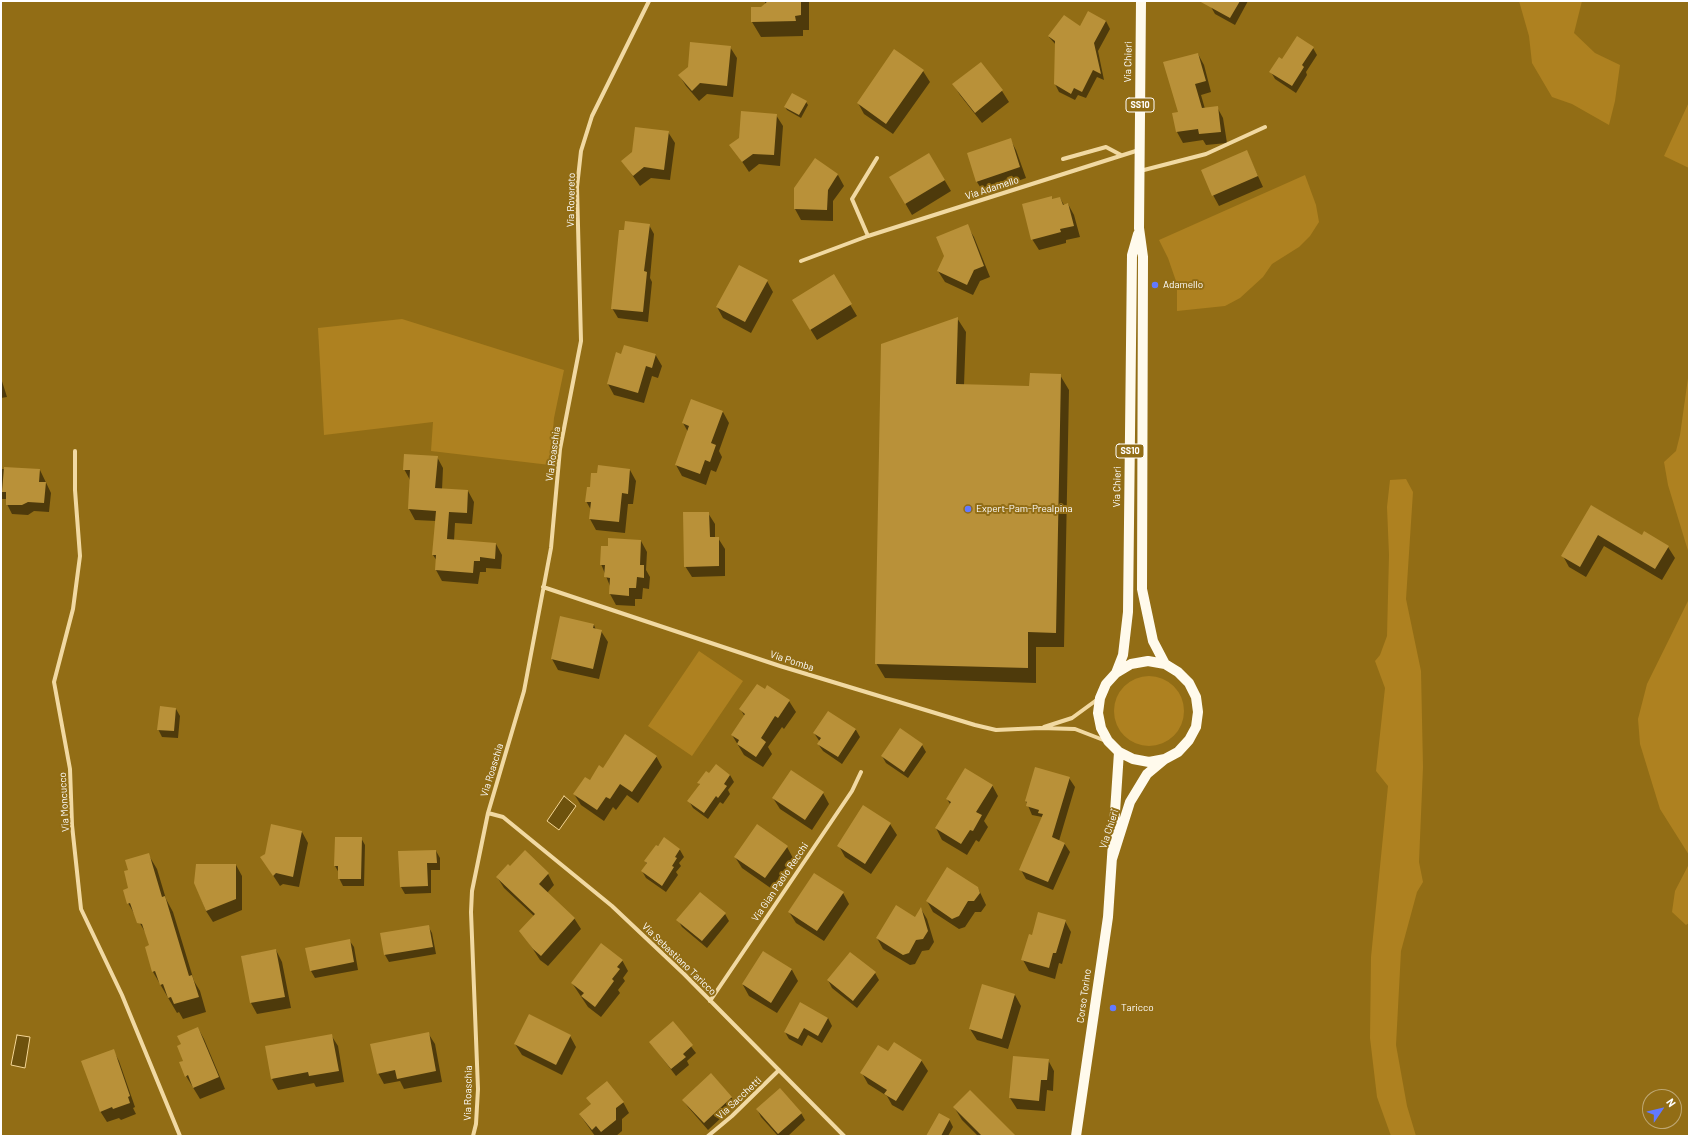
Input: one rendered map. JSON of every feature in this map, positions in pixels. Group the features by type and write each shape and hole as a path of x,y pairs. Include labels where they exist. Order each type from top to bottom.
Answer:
{"main road":[{"name":"Via Chieri","path":"1141,1 1139,228 1143,257 1142,589 1153,641 1165,664"},
{"name":"Via Chieri","path":"1116,673 1123,655 1128,612 1132,255 1139,228"},
{"name":"Via Chieri","path":"1112,859 1130,802 1147,774 1165,759 1178,752 1189,740 1196,727 1198,712 1196,696 1189,683 1178,672 1165,664 1148,662 1131,664 1116,673 1106,684 1100,698 1098,713 1101,728 1108,742 1119,752 1133,759 1149,762 1165,759"},
{"name":"Via Chieri","path":"1112,859 1119,752"},
{"name":"Corso Torino","path":"1076,1136 1108,917 1112,859"}],"street":[{"name":"Via Rovereto","path":"568,412 581,340 577,188 581,151 592,116 648,1"},
{"path":"1139,171 1206,154 1265,127"},
{"path":"1063,159 1106,147 1121,155"},
{"name":"Via Adamello","path":"801,262 868,236 1139,150"},
{"path":"868,236 852,199 877,158"},
{"name":"Via Roaschia","path":"473,1136 476,1124 478,1089 471,912 472,891 488,813 524,691 551,548 560,449 568,412"},
{"name":"Via Moncucco","path":"75,451 75,490 80,556 73,609 54,682 70,769 72,825 81,908 122,995 180,1136"},
{"name":"Via Pomba","path":"543,587 780,666 968,723 996,730 1040,728 1075,729 1108,742"},
{"name":"Via Pomba","path":"1040,728 1072,718 1100,698"},
{"name":"Via Gian Paolo Recchi","path":"710,1001 852,791 861,772"},
{"name":"Via Sebastiano Taricco","path":"488,813 503,817 606,901 710,1001 844,1136"},
{"name":"Via Sacchetti","path":"708,1136 732,1116 779,1070"}],"shaded area":[{"path":"1519,1 1582,1 1574,33 1595,53 1620,65 1615,101 1609,125 1572,104 1552,97 1532,63 1529,36"},
{"path":"1689,102 1689,168 1664,156"},
{"path":"1305,175 1316,205 1319,222 1310,236 1299,247 1272,264 1263,277 1240,298 1225,306 1177,311 1177,284 1168,258 1159,240"},
{"path":"402,319 564,370 554,418 550,465 431,451 433,422 324,435 318,328"},
{"path":"1689,371 1689,554 1668,485 1664,462 1676,451 1680,435"},
{"path":"1406,479 1413,492 1406,599 1421,671 1423,767 1419,862 1423,882 1417,892 1401,951 1396,1045 1407,1106 1416,1136 1391,1136 1377,1097 1370,1038 1371,957 1388,786 1376,771 1385,688 1375,661 1380,655 1387,636 1389,555 1387,507 1390,480"},
{"path":"1689,584 1689,855 1660,809 1640,744 1638,719 1647,684 1688,601"},
{"path":"699,651 743,681 692,756 648,726"},
{"path":"1149,676 1168,682 1178,692 1184,711 1178,730 1168,740 1149,746 1130,740 1120,730 1114,711 1120,692 1130,682"},
{"path":"564,796 576,806 559,830 547,821"},
{"path":"1689,864 1689,923 1686,925 1672,912 1675,891"},
{"path":"17,1035 30,1037 25,1068 11,1065"}],"building":[{"path":"768,1 801,1 801,15 795,16 796,21 751,22 751,7 761,7"},
{"path":"1199,1 1240,1 1230,18"},
{"path":"1088,11 1106,21 1094,43 1101,74 1093,70 1082,92 1074,88 1071,94 1054,84 1055,41 1048,36 1064,15 1080,26"},
{"path":"1297,36 1314,47 1302,65 1304,67 1292,86 1269,72 1279,57 1282,59"},
{"path":"690,42 731,46 727,86 700,83 692,91 678,75 688,67"},
{"path":"894,49 924,70 886,124 857,103"},
{"path":"1198,53 1206,81 1195,84 1202,108 1218,106 1221,132 1199,134 1198,129 1176,132 1172,113 1178,112 1163,62"},
{"path":"981,62 1003,90 975,113 952,84"},
{"path":"792,93 807,101 799,115 784,107"},
{"path":"741,111 777,114 774,155 753,154 742,162 729,145 739,138"},
{"path":"635,127 669,131 664,170 644,167 633,176 621,161 632,152"},
{"path":"1011,138 1020,167 976,182 967,153"},
{"path":"1247,150 1258,176 1212,196 1201,170"},
{"path":"929,153 945,180 905,204 889,177"},
{"path":"815,158 838,174 828,190 827,210 794,209 794,188"},
{"path":"1052,196 1052,199 1060,197 1063,205 1068,203 1074,226 1060,229 1061,232 1031,240 1022,204"},
{"path":"625,221 650,224 644,271 647,272 643,312 611,309 619,230 624,230"},
{"path":"968,224 984,266 974,270 967,285 937,271 944,256 936,237"},
{"path":"739,265 768,280 745,322 716,307"},
{"path":"834,274 852,304 810,330 792,300"},
{"name":"Expert-Pam-Prealpina","path":"958,317 956,384 1029,386 1030,373 1061,374 1056,633 1028,632 1028,668 875,664 881,344"},
{"path":"624,345 656,354 652,368 646,366 638,393 607,384 616,352 621,354"},
{"path":"691,399 723,411 711,443 716,445 710,462 705,460 700,474 675,465 689,426 682,423"},
{"path":"404,454 438,456 435,488 468,490 467,513 449,512 447,539 496,543 495,559 480,557 480,561 474,561 473,573 435,570 436,555 432,555 436,511 408,509 410,470 403,470"},
{"path":"598,465 630,469 628,494 622,493 619,522 589,519 591,502 585,502 587,487 590,487 591,473 597,473"},
{"path":"4,467 40,469 39,482 46,482 44,503 28,502 22,505 6,505 6,492 2,492"},
{"path":"1591,505 1642,535 1644,531 1669,546 1655,569 1598,535 1580,567 1561,556"},
{"path":"683,512 709,512 710,537 719,537 719,566 684,567"},
{"path":"608,538 641,540 640,565 644,565 644,578 637,577 636,588 629,588 629,596 609,594 610,578 604,577 605,565 600,565 601,546 608,546"},
{"path":"560,616 594,624 593,628 602,630 593,669 551,659"},
{"path":"757,684 765,689 767,685 790,700 778,718 775,716 761,738 766,742 756,757 737,744 739,740 731,735 745,714 739,709"},
{"path":"160,706 176,708 174,731 157,730"},
{"path":"828,711 856,729 838,757 817,744 821,738 813,733"},
{"path":"900,728 923,744 904,772 881,756"},
{"path":"625,734 657,756 632,792 620,784 610,799 606,797 597,810 573,794 585,777 590,780 599,765 603,768"},
{"path":"716,764 730,775 724,784 727,786 718,798 716,796 704,813 687,801 700,784 697,783 706,771 709,773"},
{"path":"1035,767 1070,777 1052,837 1065,843 1048,882 1019,870 1043,814 1038,813 1039,810 1026,806 1027,802 1025,801"},
{"path":"965,768 993,785 976,812 982,815 973,831 970,830 961,844 935,828 951,802 946,799"},
{"path":"791,770 824,792 805,820 772,798"},
{"path":"863,805 891,823 865,864 837,846"},
{"path":"271,824 302,831 293,877 276,873 273,876 260,857 265,854"},
{"path":"757,824 788,846 765,878 734,857"},
{"path":"335,837 362,837 361,879 338,879 338,866 334,866"},
{"path":"664,837 680,849 672,866 674,867 662,886 641,871 647,863 644,861"},
{"path":"436,850 437,863 427,863 428,886 400,887 398,851"},
{"path":"525,850 549,873 539,884 575,918 541,956 533,949 519,931 535,914 496,877 508,864 510,866"},
{"path":"149,853 162,897 165,896 189,976 192,975 199,997 174,1004 171,997 168,998 163,984 160,985 155,971 152,972 145,947 149,945 142,924 137,923 130,903 127,904 123,890 128,888 124,871 128,870 125,860"},
{"path":"196,864 236,864 236,899 206,911 194,883"},
{"path":"947,867 978,887 980,893 974,901 968,901 959,916 952,919 926,901"},
{"path":"814,873 844,892 817,931 788,912"},
{"path":"700,892 726,913 702,941 676,920"},
{"path":"896,905 915,917 921,907 928,931 923,939 916,940 909,953 903,955 876,938"},
{"path":"1038,912 1066,920 1056,953 1053,953 1049,968 1021,960 1029,934 1032,935"},
{"path":"429,925 433,947 384,955 380,933"},
{"path":"350,939 354,962 310,971 305,948"},
{"path":"601,943 623,960 617,967 620,969 612,979 614,981 595,1007 581,996 584,993 571,983"},
{"path":"276,949 285,997 250,1003 241,956"},
{"path":"763,951 792,969 771,1003 742,984"},
{"path":"850,952 876,972 853,1001 827,980"},
{"path":"982,984 1015,994 1002,1039 969,1029"},
{"path":"800,1002 828,1018 818,1036 804,1028 798,1039 784,1032"},
{"path":"529,1014 571,1035 556,1065 514,1044"},
{"path":"673,1021 693,1045 683,1054 686,1057 671,1069 649,1042"},
{"path":"198,1027 219,1077 193,1088 188,1075 185,1077 179,1062 183,1061 177,1046 181,1044 177,1036"},
{"path":"429,1032 436,1071 397,1079 395,1070 377,1074 370,1044"},
{"path":"332,1034 339,1071 309,1076 308,1072 271,1079 265,1046"},
{"path":"894,1042 922,1060 896,1101 884,1094 887,1090 860,1073 878,1045 888,1051"},
{"path":"114,1049 130,1096 128,1097 130,1103 113,1109 112,1107 100,1112 81,1061"},
{"path":"1013,1056 1049,1059 1047,1080 1041,1080 1039,1101 1009,1098"},
{"path":"711,1073 732,1097 704,1123 682,1100"},
{"path":"607,1081 624,1102 616,1108 616,1120 601,1132 596,1126 592,1130 579,1114 591,1104 586,1098"},
{"path":"780,1088 802,1113 778,1134 756,1109"},
{"path":"970,1090 1016,1136 982,1136 953,1107"},
{"path":"939,1113 950,1119 941,1136 926,1136"}],"place":[{"name":"Adamello","path":"1155,285"},
{"name":"Expert-Pam-Prealpina","path":"968,509"},
{"name":"Taricco","path":"1113,1008"}]}
